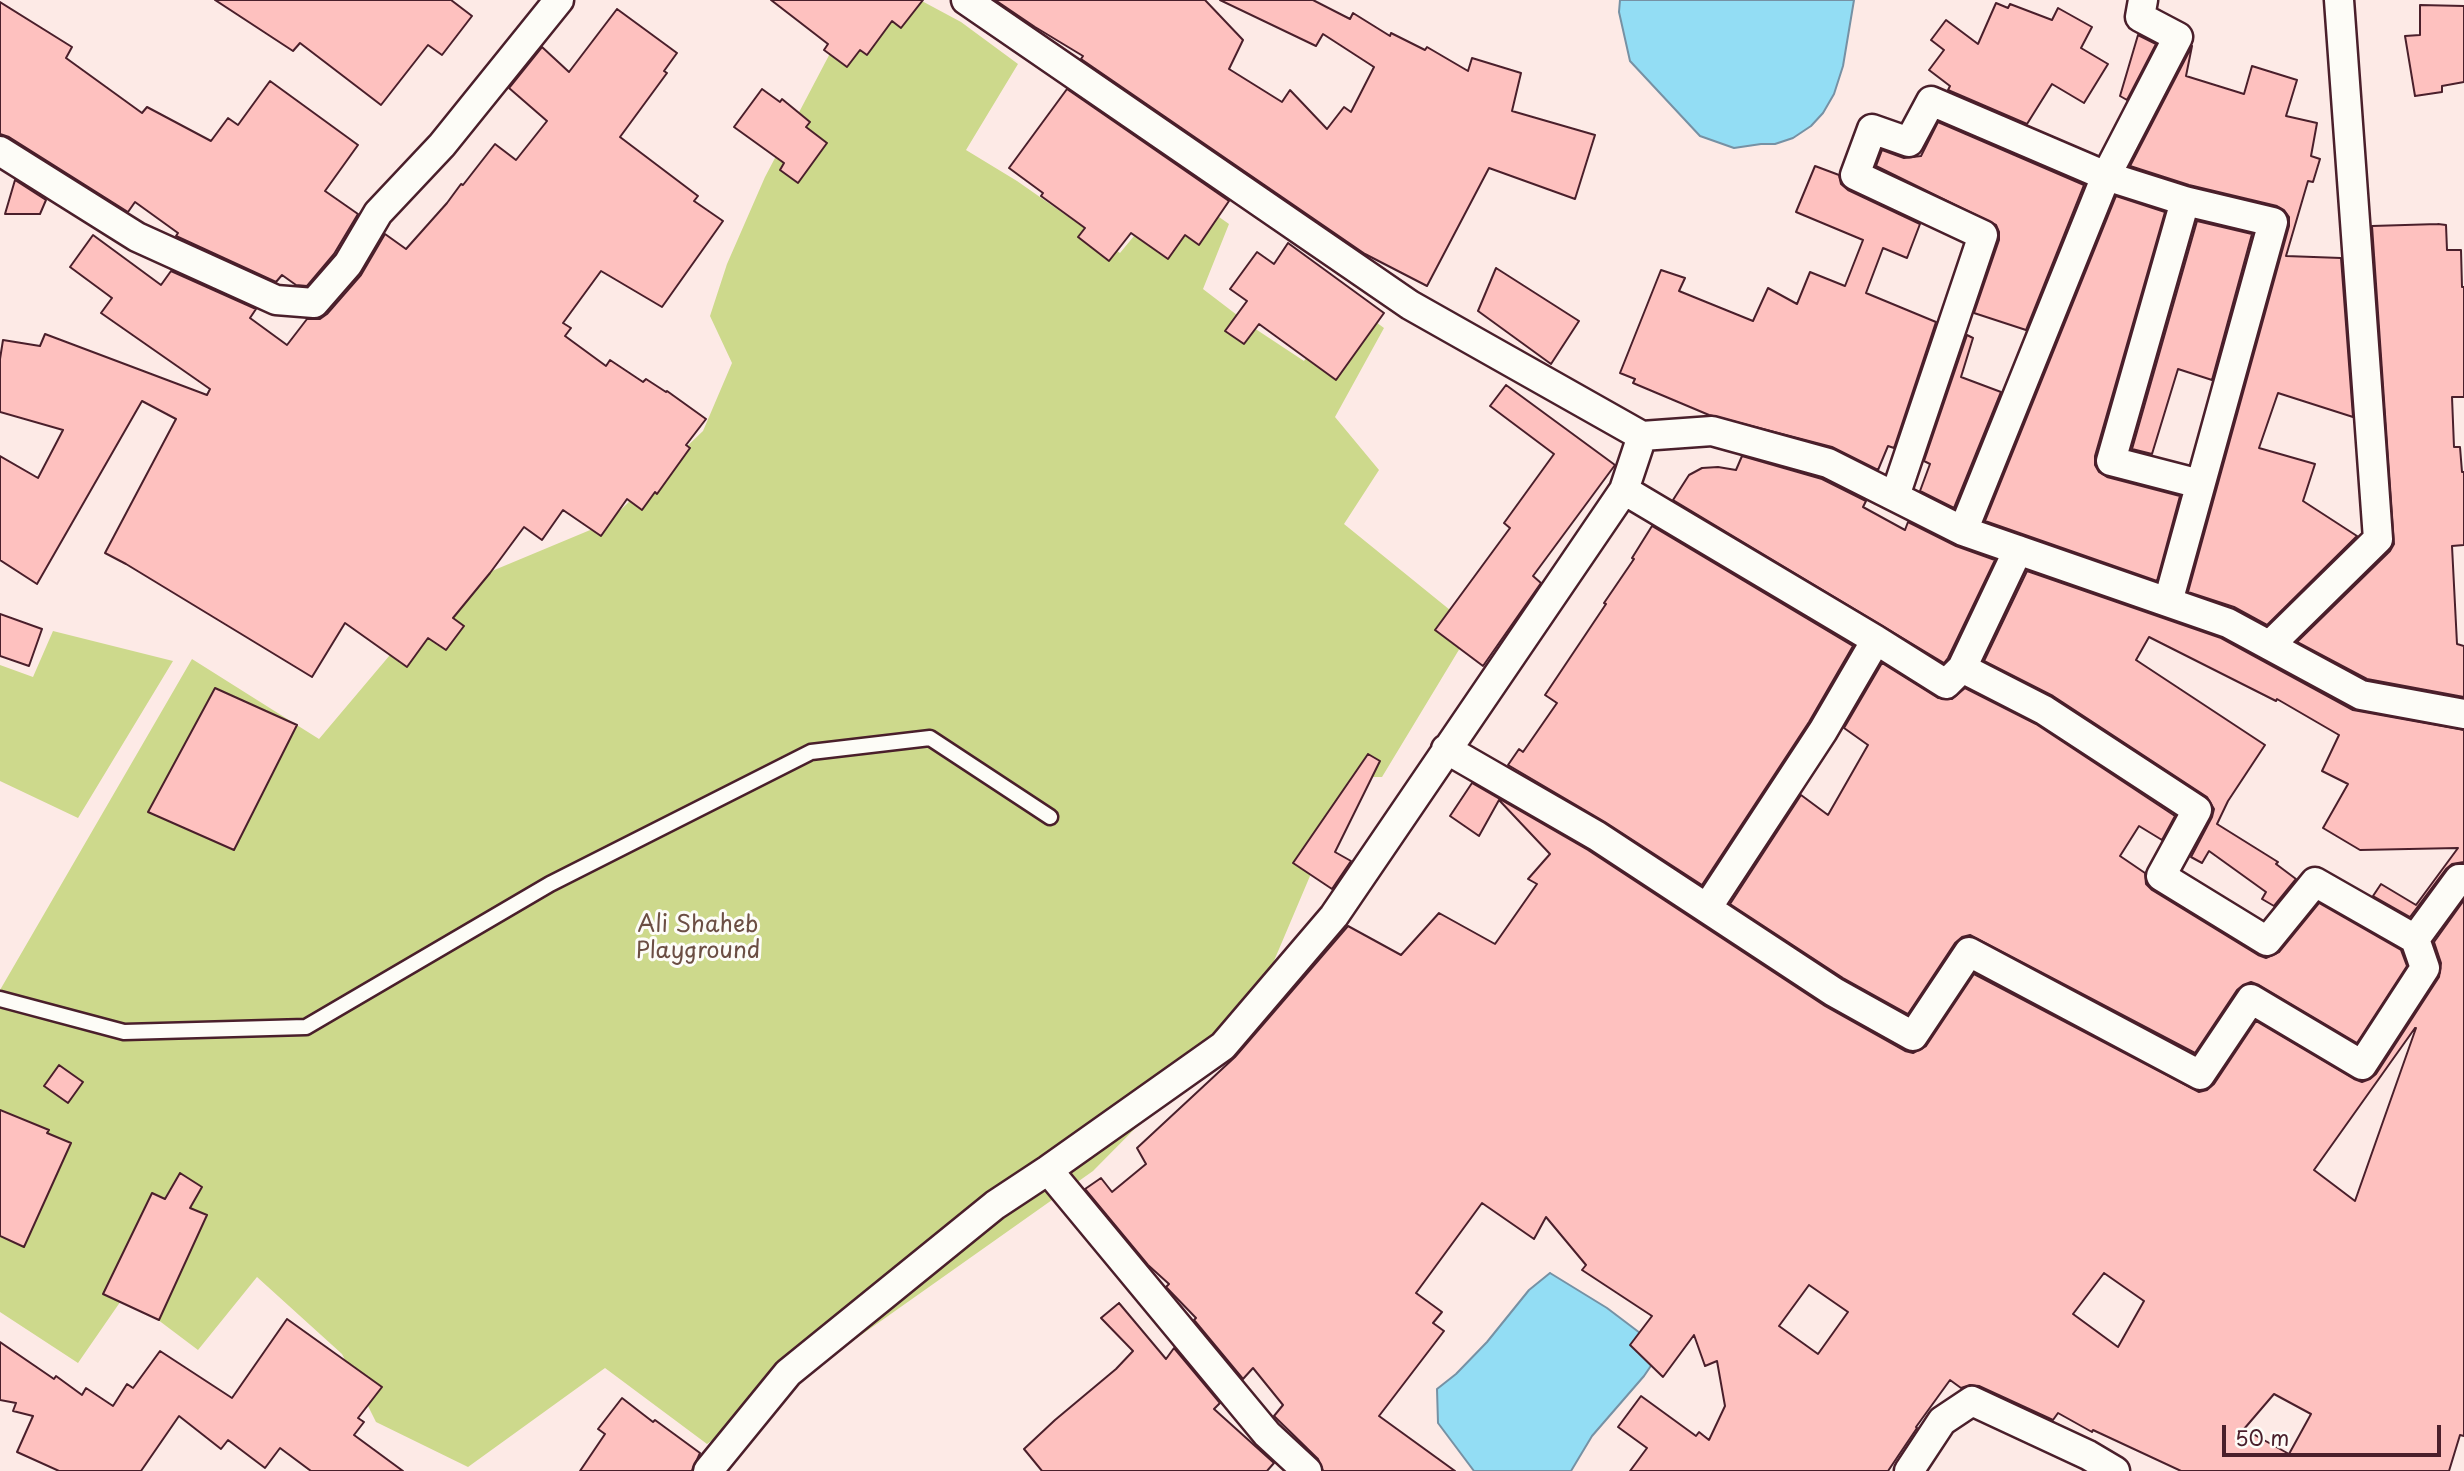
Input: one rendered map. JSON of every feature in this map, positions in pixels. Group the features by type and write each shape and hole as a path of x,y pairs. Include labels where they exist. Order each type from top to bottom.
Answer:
{"street":[{"path":"0,152 148,243 276,300 314,303 348,264 378,213 442,145 559,0"},
{"path":"966,0 1410,305 1642,436 1712,431 1828,463 1963,531 2228,623 2361,695 2464,714"},
{"path":"1963,531 2106,176 2178,37 2140,17 2143,0"},
{"path":"2270,645 2378,539 2339,0"},
{"path":"1895,495 1983,235 1855,175 1872,129 1909,142 1931,102 2106,176 2185,201 2273,222 2168,602"},
{"path":"2185,201 2111,461 2200,484"},
{"path":"708,1471 788,1373 995,1205 1223,1046 1334,916 1624,490 1642,436"},
{"path":"1624,490 1946,684 1962,668 2018,550"},
{"path":"1707,908 1823,731 1876,640"},
{"path":"1446,750 1597,836 1834,992 1913,1036 1969,952 2200,1075 2251,999 2362,1065 2425,968 2415,939 2315,882 2267,941 2161,876 2197,810 2044,710 1962,668"},
{"path":"2415,939 2459,879 2464,879"},
{"path":"1048,1170 1267,1434 1307,1471"},
{"path":"1909,1471 1942,1421 1972,1401 2088,1455 2115,1471"}],"lane":[{"path":"0,999 124,1032 306,1027 550,884 811,752 930,738 1050,817"}],"green space":[{"name":"Ali Shaheb Playground","path":"920,0 961,22 1018,64 966,150 1017,181 1120,253 1175,186 1229,224 1203,289 1254,328 1304,361 1345,299 1384,328 1335,417 1379,470 1344,524 1450,610 1460,648 1382,777 1352,777 1254,1008 1093,1171 707,1444 605,1368 468,1467 376,1422 342,1354 257,1277 198,1350 125,1295 78,1363 0,1312 0,990 192,659 319,739 444,591 607,523 703,431 732,363 710,316 727,264 765,177 836,42"},
{"path":"53,631 173,661 78,818 0,781 0,665 33,677"}],"water":[{"path":"1620,0 1854,0 1843,66 1834,94 1823,113 1811,126 1793,138 1775,144 1734,148 1700,136 1630,61 1619,12"},
{"path":"1550,1273 1607,1308 1640,1333 1659,1354 1644,1376 1592,1436 1571,1471 1474,1471 1438,1423 1437,1389 1487,1342 1529,1290"}],"building":[{"path":"215,0 451,0 472,16 442,55 428,45 381,105 300,43 293,51"},
{"path":"771,0 923,0 901,28 892,21 867,55 860,50 847,67 824,50 828,44"},
{"path":"995,0 1205,0 1243,40 1229,69 1282,102 1290,90 1327,129 1344,107 1351,112 1374,67 1323,34 1316,46 1220,0 1313,0 1350,19 1353,13 1390,36 1391,33 1425,50 1427,47 1468,71 1472,58 1521,73 1512,111 1595,135 1575,199 1489,168 1427,286 1365,254 1081,59 1083,56"},
{"path":"0,2 72,47 66,58 142,113 147,107 211,141 228,118 238,125 270,81 358,145 325,191 358,214 334,254 307,286 296,285 282,275 276,282 176,236 178,233 135,202 128,212 9,137 0,134"},
{"path":"1996,3 2008,8 2010,4 2052,20 2058,8 2092,27 2081,48 2108,64 2084,103 2052,84 2027,124 1948,90 1950,86 1929,70 1944,50 1931,40 1946,20 1978,44"},
{"path":"2420,5 2464,6 2464,82 2442,86 2442,92 2415,96 2405,36 2420,35"},
{"path":"617,9 677,53 664,71 667,73 620,137 698,196 694,201 723,221 662,307 601,271 563,323 571,328 565,336 606,366 610,360 643,382 646,379 706,419 686,445 690,448 642,510 627,499 601,536 563,510 542,540 524,527 453,618 464,626 446,650 428,638 407,667 345,623 312,677 105,553 176,419 142,401 37,584 0,560 0,456 38,478 63,430 0,412 0,359 3,340 40,346 45,334 207,395 210,389 101,313 112,298 70,267 93,235 161,285 171,271 256,309 250,318 287,345 307,319 320,319 327,314 361,275 385,234 406,249 495,144 516,160 547,121 509,88 542,47 569,72"},
{"path":"2138,35 2156,44 2127,100 2120,96"},
{"path":"2192,46 2186,76 2244,94 2252,66 2297,80 2286,116 2317,123 2311,156 2320,159 2313,182 2308,181 2286,256 2341,258 2353,417 2278,393 2259,448 2315,464 2303,501 2357,536 2267,625 2234,607 2188,592 2289,226 2289,217 2277,206 2189,185 2130,166"},
{"path":"762,89 780,102 782,99 810,122 806,127 827,143 798,183 780,170 784,163 734,127"},
{"path":"1067,89 1229,201 1199,245 1185,235 1168,259 1131,233 1109,261 1078,237 1085,228 1041,196 1043,193 1009,168"},
{"path":"1938,122 2084,185 2026,330 1974,313 1999,240 1996,225 1876,166 1882,150 1904,158 1921,156"},
{"path":"1815,166 1839,175 1841,184 1848,190 1920,224 1907,258 1883,248 1866,293 1936,322 1894,448 1888,446 1878,470 1832,447 1709,415 1633,383 1635,379 1620,373 1661,270 1685,278 1679,291 1753,321 1768,288 1797,304 1810,272 1845,286 1863,240 1796,212"},
{"path":"15,180 46,200 40,214 5,214"},
{"path":"2116,196 2165,212 2095,456 2095,465 2099,472 2107,477 2180,496 2157,581 1985,521"},
{"path":"2197,221 2252,234 2212,380 2178,369 2152,454 2132,449"},
{"path":"2446,225 2447,250 2461,250 2464,287 2464,397 2452,397 2454,447 2460,447 2464,472 2464,545 2452,546 2457,644 2464,646 2464,697 2367,679 2297,642 2394,544 2372,226"},
{"path":"1288,243 1384,313 1336,380 1259,324 1244,344 1225,331 1247,301 1230,289 1257,252 1274,264"},
{"path":"1496,268 1579,321 1551,364 1478,311"},
{"path":"1967,335 1973,338 1961,377 2001,392 1954,508 1920,491 1930,464 1924,461"},
{"path":"1506,385 1615,465 1533,576 1541,583 1483,666 1435,630 1510,528 1504,523 1554,454 1490,406"},
{"path":"1742,456 1822,479 1866,501 1863,507 1905,530 1908,522 1956,546 1995,560 1944,663 1673,500 1689,475 1702,468 1736,470"},
{"path":"1652,526 1853,646 1809,722 1702,885 1605,822 1508,765 1519,749 1523,752 1557,703 1545,695 1606,604 1604,603 1634,559 1632,558"},
{"path":"2027,571 2221,638 2353,710 2464,730 2464,862 2452,864 2446,869 2410,917 2373,896 2381,884 2416,905 2458,848 2360,850 2323,828 2348,784 2322,771 2339,735 2277,699 2276,701 2149,637 2136,660 2265,745 2228,801 2217,824 2278,862 2276,864 2296,879 2274,906 2262,899 2266,892 2209,851 2202,863 2191,857 2212,817 2214,809 2207,797 2053,696 1984,661"},
{"path":"0,614 42,629 29,666 0,656"},
{"path":"1882,663 1938,698 1952,699 1965,688 2036,724 2175,816 2162,840 2139,826 2120,856 2145,873 2146,884 2152,890 2258,955 2266,958 2279,952 2319,903 2401,950 2407,966 2357,1043 2251,982 2237,990 2195,1053 1970,935 1955,943 1908,1014 1843,978 1730,904 1801,795 1828,815 1868,745 1844,728"},
{"path":"215,688 297,725 234,850 148,812"},
{"path":"1368,754 1380,761 1335,852 1351,861 1332,889 1293,863"},
{"path":"1472,783 1588,850 1825,1006 1905,1051 1913,1053 1926,1046 1974,974 2199,1092 2214,1084 2256,1021 2354,1079 2362,1082 2370,1079 2376,1074 2439,977 2441,963 2434,942 2464,900 2464,1436 2460,1435 2449,1471 2181,1471 2093,1430 2092,1432 2058,1413 2053,1420 1979,1386 1961,1388 1950,1380 1888,1471 1630,1471 1647,1448 1618,1427 1641,1396 1696,1436 1699,1432 1709,1440 1725,1406 1717,1361 1705,1366 1694,1335 1663,1377 1630,1345 1652,1316 1582,1270 1586,1265 1546,1217 1534,1239 1482,1203 1416,1293 1442,1312 1433,1323 1444,1331 1379,1416 1455,1471 1323,1471 1318,1459 1274,1416 1283,1405 1253,1368 1243,1379 1194,1320 1196,1318 1166,1287 1169,1284 1148,1265 1085,1189 1101,1178 1112,1192 1146,1164 1137,1148 1235,1057 1348,926 1401,955 1439,913 1495,944 1537,884 1528,879 1550,854 1499,800 1479,836 1450,816","holes":["2415,1028 2416,1028 2355,1201 2314,1170","2104,1273 2144,1301 2118,1347 2073,1314","1809,1285 1848,1312 1818,1354 1779,1326","2274,1394 2311,1414 2289,1454 2244,1429"]},
{"path":"59,1065 83,1082 68,1103 44,1086"},
{"path":"0,1110 49,1130 47,1133 71,1143 24,1247 0,1236"},
{"path":"180,1173 202,1187 190,1208 207,1215 159,1320 103,1294 152,1193 165,1199"},
{"path":"1119,1303 1166,1359 1174,1348 1220,1403 1214,1409 1274,1463 1267,1471 1042,1471 1024,1449 1133,1351 1101,1318"},
{"path":"287,1319 382,1387 358,1418 364,1422 354,1435 403,1471 311,1471 280,1448 265,1468 228,1440 221,1449 179,1416 141,1471 59,1471 17,1452 33,1416 13,1411 16,1403 0,1400 0,1342 82,1395 86,1388 113,1406 127,1384 133,1388 160,1351 232,1398"},
{"path":"622,1398 700,1453 692,1471 580,1471 605,1434 598,1429"}]}
